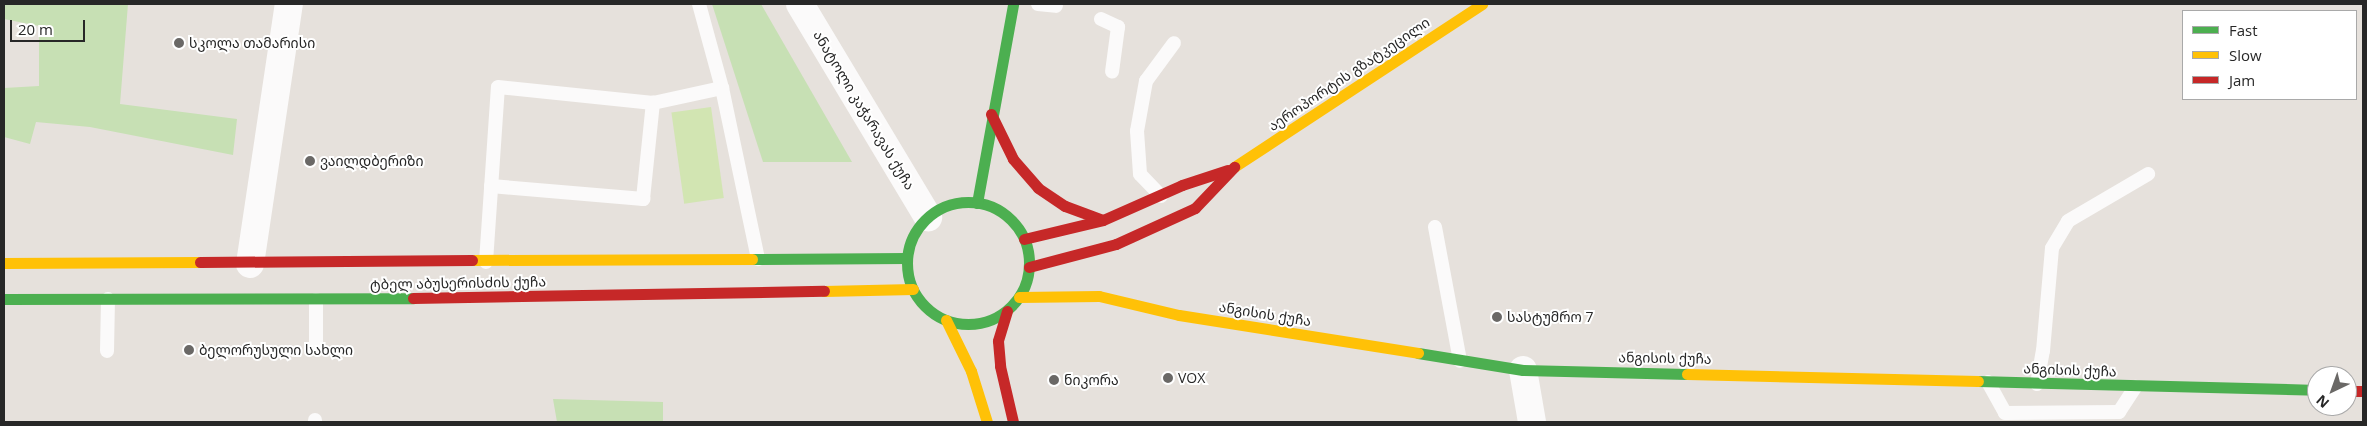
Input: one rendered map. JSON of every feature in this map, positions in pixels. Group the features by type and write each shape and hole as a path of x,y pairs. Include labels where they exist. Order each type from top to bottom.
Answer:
{"main road":[{"path":"977,203 991,114 1013,4"},
{"name":"აეროპორტის გზატკეცილი","path":"1029,267 1116,244 1195,208 1232,169 1482,4"},
{"path":"991,114 1013,159 1038,188 1065,206 1103,220"},
{"name":"აეროპორტის გზატკეცილი","path":"1024,239 1103,220 1161,196 1182,185 1232,169"},
{"path":"977,203 996,209 1007,217 1024,239 1029,267 1019,298 1007,311 994,319 968,324 946,320 933,313 913,289 907,258 913,236 928,217 954,204 977,203"},
{"name":"ტბელ აბუსერისძის ქუჩა","path":"4,263 250,264 907,258"},
{"name":"ტბელ აბუსერისძის ქუჩა","path":"4,299 316,300 913,289"},
{"name":"ანგისის ქუჩა","path":"1019,298 1099,296 1179,315 1460,362 1523,370 2135,387 2307,390"},
{"path":"1007,311 998,341 1000,366 1013,422"},
{"path":"946,320 971,371 987,422"}],"street":[{"path":"250,264 288,4"},
{"name":"ანატოლი კაჭარავას ქუჩა","path":"800,4 928,217"},
{"path":"1523,370 1532,422"}],"lane":[{"path":"699,4 722,88 758,259"},
{"path":"1038,4 1056,6"},
{"path":"1101,19 1118,27 1112,72"},
{"path":"1161,196 1140,174 1137,131 1146,81 1174,43"},
{"path":"486,262 498,86 653,103 722,88"},
{"path":"491,186 644,200 653,103"},
{"path":"2037,384 2043,351 2052,248 2068,222 2148,174"},
{"path":"1435,227 1460,362"},
{"path":"107,351 108,299"},
{"path":"316,300 316,346"},
{"path":"1988,382 2005,413 2118,412 2135,387"}],"green space":[{"path":"4,4 128,4 120,104 237,119 233,155 90,127 36,122 30,144 4,137 4,88 39,86 39,26 4,19"},
{"path":"712,4 761,4 852,162 763,162"},
{"path":"711,107 724,198 684,204 671,113"},
{"path":"553,399 663,402 663,422 557,422"}],"traffic: fast":[{"path":"977,203 1013,4"},
{"path":"968,202 980,203 991,207 1011,220 1024,240 1028,251 1029,263 1028,275 1024,286 1011,306 991,319 980,323 968,324 956,323 945,319 925,306 912,286 908,275 907,263 908,251 912,240 925,220 945,207 956,203 968,202"},
{"path":"752,259 907,258"},
{"path":"4,299 413,298"},
{"path":"1418,353 1523,370 1687,374"},
{"path":"1978,381 2307,390"}],"traffic: slow":[{"path":"1234,167 1482,4"},
{"path":"472,260 752,259"},
{"path":"4,263 200,262"},
{"path":"824,291 913,289"},
{"path":"1019,297 1099,296 1179,315 1418,353"},
{"path":"946,320 971,371 987,422"},
{"path":"1687,374 1978,381"}],"traffic: jam":[{"path":"991,114 1013,159 1038,188 1065,206 1103,220"},
{"path":"1029,267 1116,244 1195,208 1234,167"},
{"path":"1024,239 1103,220 1182,185 1228,170"},
{"path":"200,262 472,260"},
{"path":"413,298 824,291"},
{"path":"1007,311 998,341 1000,366 1013,422"},
{"path":"2357,391 2363,391"}],"place":[{"name":"სკოლა თამარისი","path":"179,43"},
{"name":"ვაილდბერიზი","path":"310,161"},
{"name":"სასტუმრო 7","path":"1497,317"},
{"name":"ბელორუსული სახლი","path":"189,350"},
{"name":"VOX","path":"1168,378"},
{"name":"ნიკორა","path":"1054,380"}]}
